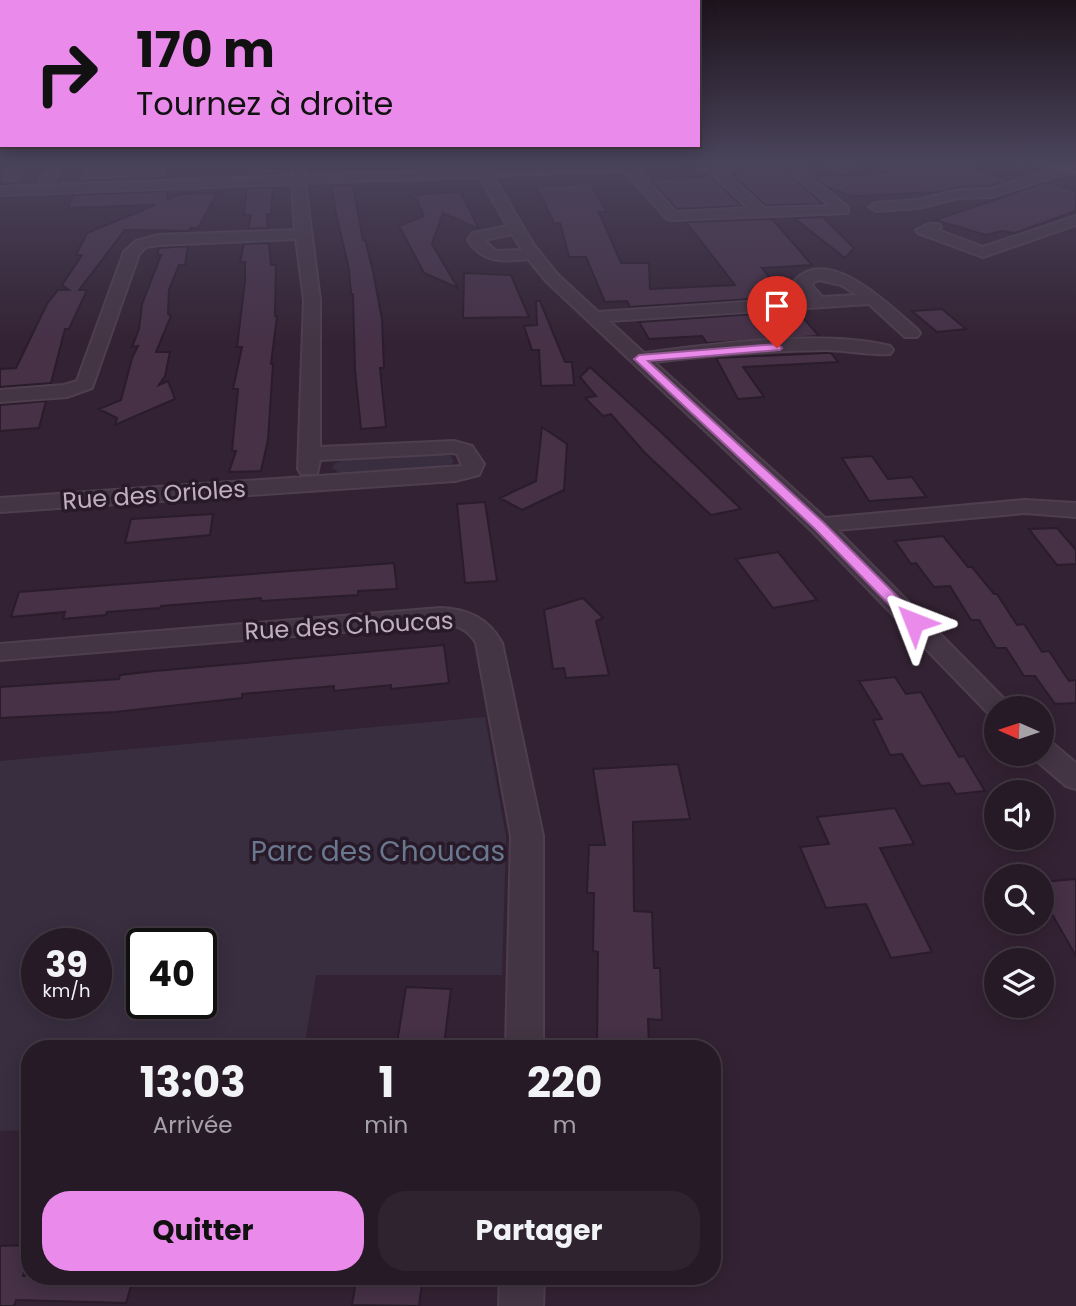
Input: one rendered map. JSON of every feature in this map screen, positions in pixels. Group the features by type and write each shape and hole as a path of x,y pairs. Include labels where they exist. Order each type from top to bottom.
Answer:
{"street":[{"path":"301,222 313,306 309,485"},
{"path":"511,222 531,254 558,284 820,526 987,696"},
{"path":"934,227 923,230 983,252 1070,222"},
{"path":"515,229 480,234 476,241 480,248 493,255 531,254"},
{"path":"0,396 67,391 85,384 130,256 141,244 164,240 303,234"},
{"path":"818,303 803,284 805,279 841,277 911,333"},
{"path":"594,317 870,299"},
{"path":"639,359 777,348 877,348"},
{"name":"Rue des Orioles","path":"0,505 462,474 471,470 473,464 465,450 454,447 309,454"},
{"path":"820,526 869,519 1025,507 1056,506 1076,510"},
{"name":"Rue des Choucas","path":"0,652 440,616 465,619 479,627 489,643 527,836 525,1040"},
{"path":"1054,760 1076,779"},
{"path":"521,1306 522,1285"}],"green space":[{"path":"404,455 451,456 454,462 447,467 343,475 332,468 335,463 348,459 403,458"},
{"name":"Parc des Choucas","path":"485,717 506,837 502,975 316,975 305,1040 21,1040 21,1130 0,1131 0,761"}],"building":[{"path":"114,222 201,222 198,228 190,228 190,231 125,230 79,290 87,290 69,329 65,329 51,383 0,387 0,369 16,368 47,304 58,290 69,290 62,285 82,255 76,255 87,233"},
{"path":"250,222 268,222 268,228 248,229"},
{"path":"338,222 360,222 373,271 382,319 384,368 380,368 386,427 361,429 355,370 353,294"},
{"path":"409,222 440,222 432,244 458,288 424,273 399,226"},
{"path":"463,222 476,222 479,229"},
{"path":"603,222 621,263 649,263 650,289 735,285 686,222 775,222 812,265 762,268 785,297 630,307 627,301 605,302 586,257 569,257 560,223 554,223"},
{"path":"799,222 828,222 854,248 845,258"},
{"path":"942,222 1046,222 1015,233 1002,231 986,235"},
{"path":"269,243 271,265 276,265 277,316 271,364 268,440 261,471 229,472 236,451 232,451 238,389 233,389 242,347 237,347 245,262 240,262 244,244"},
{"path":"188,246 185,265 179,265 169,290 168,314 171,316 156,352 170,352 165,376 159,385 168,381 175,399 115,425 117,418 99,409 121,400 132,358 138,346 132,347 139,329 142,304 161,255 157,255 159,248"},
{"path":"464,273 511,275 529,317 463,318"},
{"path":"536,301 540,301 565,362 572,362 574,385 541,386 539,350 532,350 524,326 537,325"},
{"path":"942,309 966,329 937,332 912,311"},
{"path":"797,311 819,336 707,343 702,336 649,339 639,322"},
{"path":"831,353 838,362 743,367 764,397 738,399 716,358"},
{"path":"590,367 741,509 711,515 645,453 611,414 603,416 585,398 596,396 580,377"},
{"path":"46,401 39,428 0,431 0,405"},
{"path":"542,427 567,444 564,490 522,510 500,498 536,481"},
{"path":"872,456 888,479 912,477 926,497 869,501 842,458"},
{"path":"485,502 497,581 465,583 457,504"},
{"path":"213,514 210,535 125,543 131,519"},
{"path":"1057,528 1076,550 1076,564 1057,565 1029,529"},
{"path":"943,536 968,567 972,567 994,594 997,594 1017,625 1024,624 1042,652 1049,651 1069,681 1076,680 1076,703 1055,704 1054,696 1049,696 1035,676 1024,676 1006,648 996,648 979,620 971,620 950,586 934,587 916,563 911,564 895,541"},
{"path":"778,552 817,600 773,608 736,559"},
{"path":"394,563 397,589 358,591 358,595 261,601 261,598 161,606 63,619 65,612 11,617 19,592"},
{"path":"583,598 603,618 596,621 609,675 566,678 564,668 553,669 544,610"},
{"path":"444,645 449,683 334,691 334,686 242,694 242,698 115,712 0,718 0,687 119,679 120,675 155,671"},
{"path":"895,677 906,694 921,692 959,757 964,756 984,791 956,794 949,783 921,786 902,754 890,755 873,720 882,719 859,681"},
{"path":"678,764 690,819 633,822 634,911 652,912 654,968 660,968 662,1020 648,1019 649,1040 597,1040 598,952 593,951 594,893 587,893 589,845 605,845 593,769"},
{"path":"895,808 914,844 880,848 932,952 891,958 866,904 826,908 800,847 829,844 817,817"},
{"path":"1076,879 1076,956 1054,918 1054,881"},
{"path":"406,987 451,989 445,1040 397,1040"},
{"path":"21,1245 21,1285 131,1285 126,1303 16,1300 14,1306 0,1306 0,1246"},
{"path":"355,1285 422,1285 419,1306 352,1305"}],"route":[{"path":"777,348 673,354 639,359 820,526 914,622"}]}
